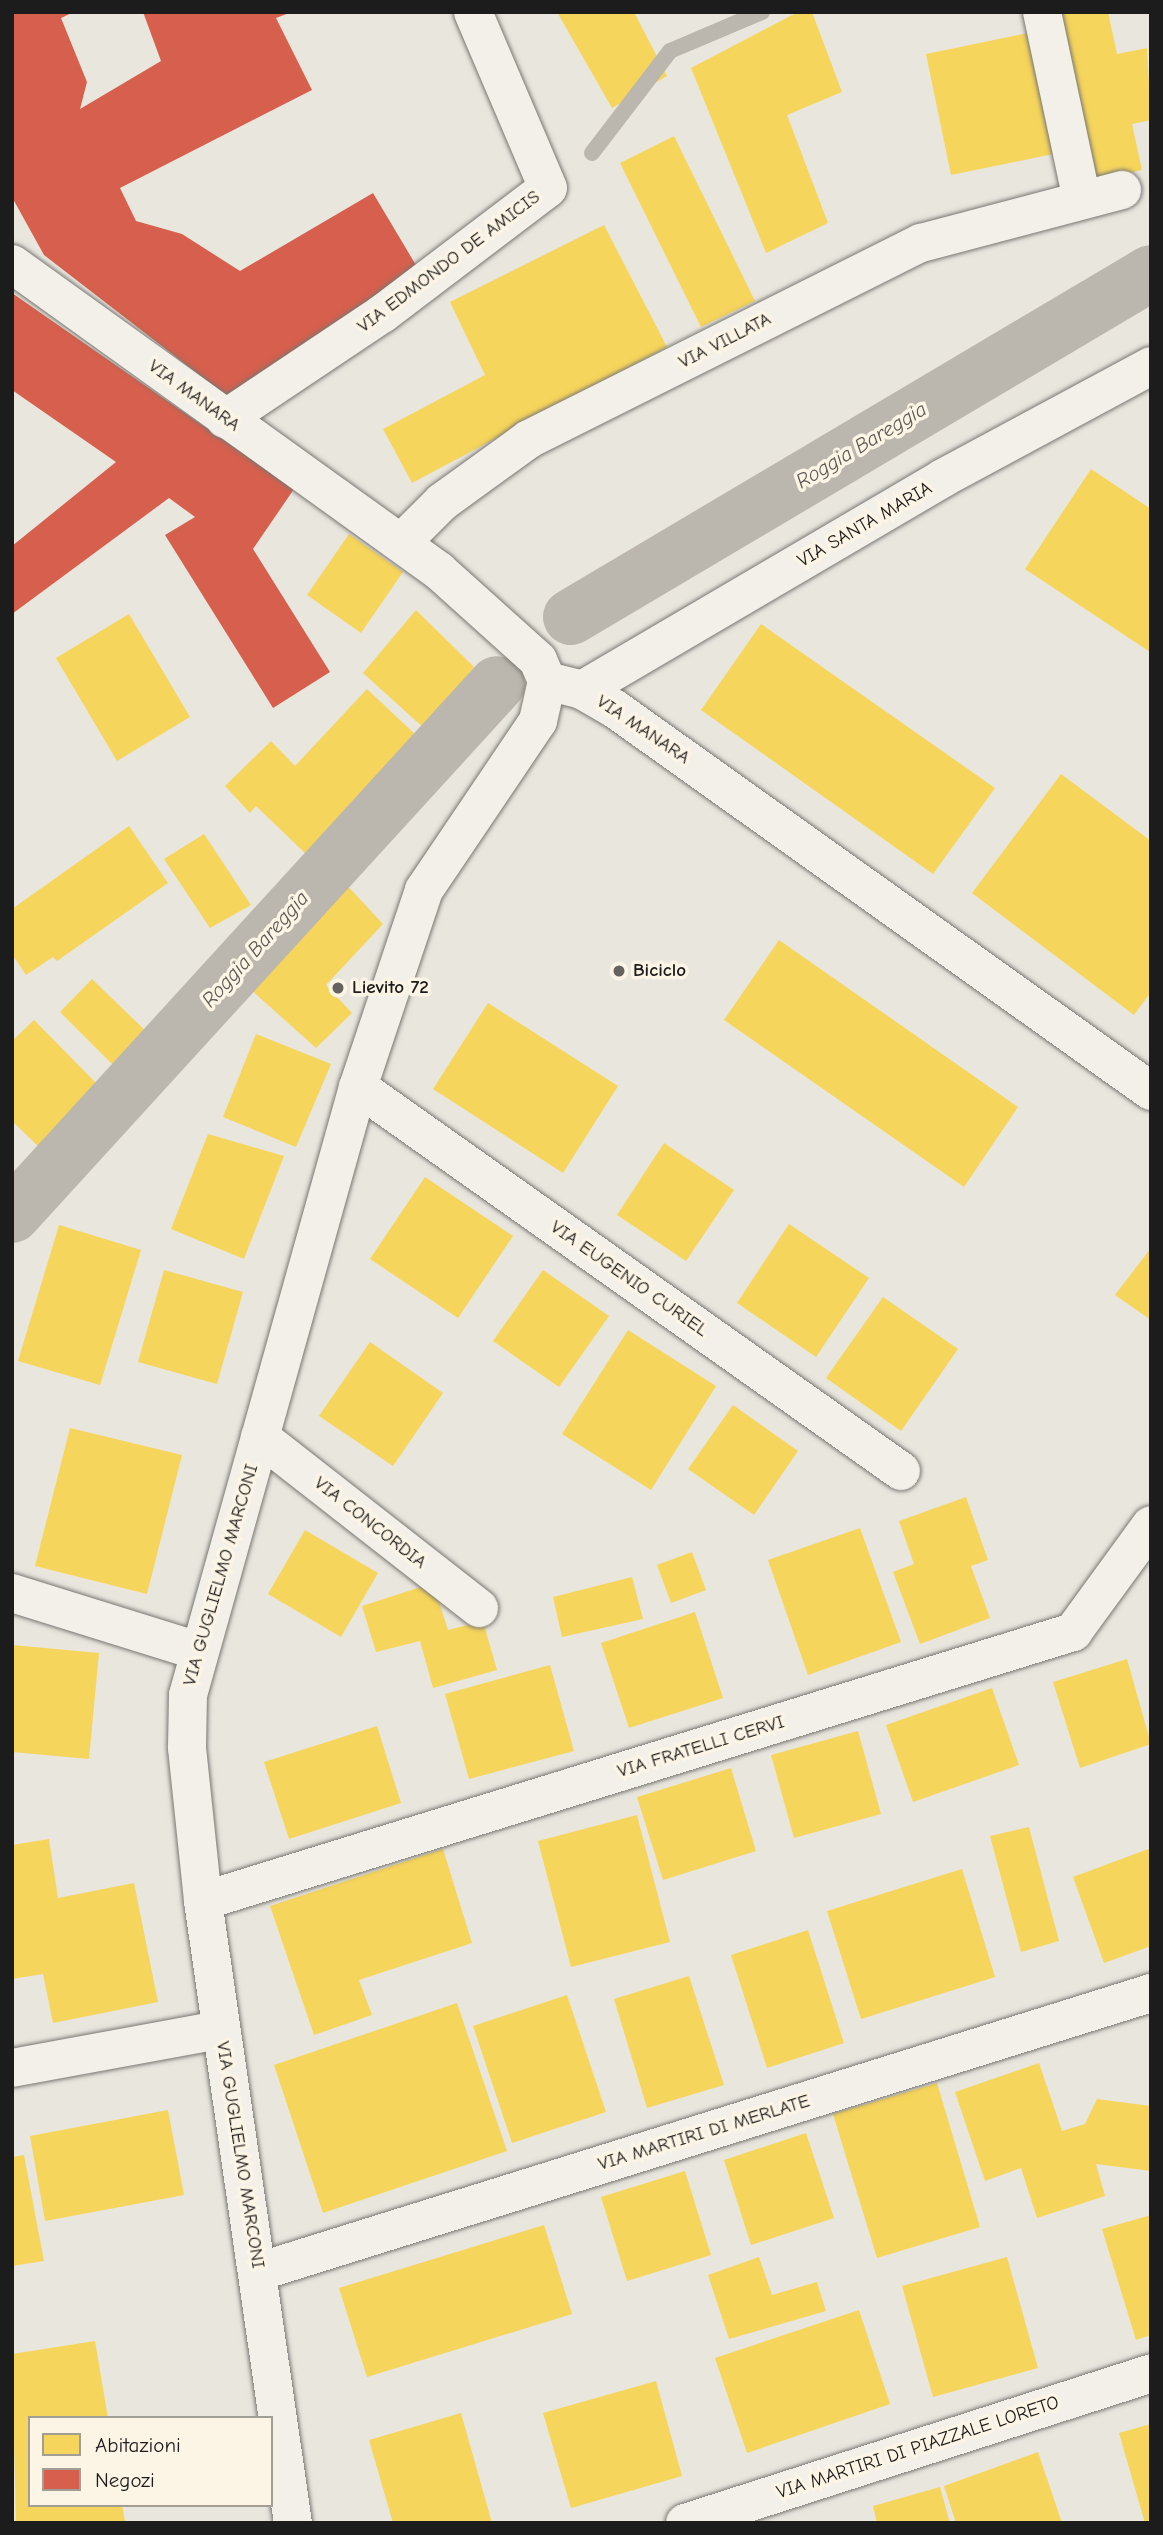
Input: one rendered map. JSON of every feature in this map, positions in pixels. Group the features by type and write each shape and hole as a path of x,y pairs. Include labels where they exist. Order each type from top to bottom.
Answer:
{"street":[{"name":"VIA EDMONDO DE AMICIS","path":"225,419 382,314 548,188 474,12"},
{"path":"1042,12 1082,200"},
{"name":"VIA VILLATA","path":"401,543 442,502 529,439 921,243 1122,190"},
{"name":"VIA MANARA","path":"12,264 401,543 520,642 564,685 615,709 1151,1091"},
{"name":"VIA SANTA MARIA","path":"564,685 1151,366"},
{"name":"VIA GUGLIELMO MARCONI","path":"293,2523 203,1901 187,1748 188,1695 198,1651 358,1087 424,890 564,685"},
{"name":"VIA EUGENIO CURIEL","path":"358,1087 901,1471"},
{"name":"VIA CONCORDIA","path":"260,1437 479,1608"},
{"name":"VIA FRATELLI CERVI","path":"203,1901 1073,1632 1151,1525"},
{"path":"12,1592 198,1651"},
{"name":"VIA MARTIRI DI MERLATE","path":"258,2272 1151,1993"},
{"path":"12,2068 220,2030"},
{"name":"VIA MARTIRI DI PIAZZALE LORETO","path":"685,2523 1151,2373"}],"building: Abitazioni":[{"path":"557,12 634,12 667,76 612,108"},
{"path":"798,12 812,12 842,92 787,115 828,223 766,253 691,68"},
{"path":"1056,12 1108,12 1117,54 1147,48 1151,120 1132,124 1142,170 1092,181"},
{"path":"1033,32 1058,153 951,175 926,54"},
{"path":"674,136 755,301 701,327 620,163"},
{"path":"604,225 667,347 412,483 383,429 485,375 450,302"},
{"path":"1091,469 1151,509 1150,652 1025,569"},
{"path":"349,534 403,572 361,633 307,595"},
{"path":"416,610 474,667 426,730 363,673"},
{"path":"129,614 190,717 117,761 56,658"},
{"path":"761,624 995,788 933,874 701,710"},
{"path":"367,689 418,737 307,855 256,806 250,813 225,786 271,741 295,766"},
{"path":"1061,774 1151,841 1151,992 1134,1015 972,893"},
{"path":"129,826 168,883 57,961 53,957 26,975 12,954 12,909"},
{"path":"204,834 251,905 210,928 164,859"},
{"path":"344,882 383,924 326,985 352,1013 316,1048 248,987"},
{"path":"779,940 1018,1107 964,1187 724,1020"},
{"path":"92,979 151,1036 118,1070 60,1012"},
{"path":"488,1003 618,1086 563,1173 433,1089"},
{"path":"34,1020 101,1088 40,1148 12,1121 12,1041"},
{"path":"256,1034 331,1064 296,1147 223,1117"},
{"path":"208,1134 284,1156 244,1259 171,1229"},
{"path":"664,1143 734,1190 686,1261 617,1215"},
{"path":"425,1177 513,1236 458,1318 370,1259"},
{"path":"789,1224 869,1278 816,1357 737,1303"},
{"path":"59,1225 141,1250 100,1385 18,1361"},
{"path":"1151,1248 1151,1320 1115,1295"},
{"path":"164,1270 243,1292 217,1384 138,1362"},
{"path":"543,1270 609,1316 559,1387 493,1341"},
{"path":"883,1297 958,1349 901,1431 826,1378"},
{"path":"628,1330 716,1386 651,1490 562,1434"},
{"path":"370,1342 443,1393 393,1466 319,1416"},
{"path":"733,1405 798,1451 754,1515 688,1469"},
{"path":"70,1428 182,1455 147,1594 35,1566"},
{"path":"966,1497 988,1560 971,1566 990,1618 920,1644 893,1572 914,1564 899,1521"},
{"path":"860,1528 901,1642 808,1675 768,1560"},
{"path":"305,1530 378,1573 341,1637 268,1594"},
{"path":"692,1552 706,1590 671,1603 657,1565"},
{"path":"632,1577 643,1619 562,1637 553,1597"},
{"path":"433,1583 448,1630 483,1621 497,1670 433,1688 420,1641 376,1652 362,1606"},
{"path":"695,1612 723,1698 629,1728 601,1643"},
{"path":"12,1645 99,1653 89,1759 12,1752"},
{"path":"1127,1659 1151,1744 1080,1768 1053,1682"},
{"path":"550,1665 574,1751 469,1779 445,1694"},
{"path":"992,1688 1019,1765 913,1802 886,1725"},
{"path":"377,1726 401,1803 289,1839 264,1762"},
{"path":"858,1731 881,1814 794,1838 771,1755"},
{"path":"731,1768 756,1851 663,1880 637,1797"},
{"path":"637,1815 670,1942 571,1967 538,1841"},
{"path":"1029,1827 1059,1941 1021,1952 990,1836"},
{"path":"49,1839 58,1898 134,1883 158,2002 53,2023 43,1974 12,1979 12,1845"},
{"path":"1151,1848 1151,1946 1104,1963 1073,1877"},
{"path":"443,1849 472,1943 359,1980 372,2015 314,2035 270,1906"},
{"path":"962,1869 995,1977 861,2019 827,1911"},
{"path":"808,1930 844,2043 767,2068 731,1955"},
{"path":"689,1976 724,2085 647,2108 614,1999"},
{"path":"567,1995 606,2112 512,2143 473,2026"},
{"path":"457,2003 507,2151 323,2213 274,2065"},
{"path":"1039,2063 1062,2131 1085,2124 1097,2099 1151,2106 1151,2171 1096,2164 1105,2196 1037,2218 1021,2168 985,2181 955,2092"},
{"path":"937,2083 980,2227 877,2258 833,2114"},
{"path":"168,2110 184,2195 45,2221 30,2136"},
{"path":"806,2133 834,2218 751,2245 724,2160"},
{"path":"24,2155 44,2261 12,2266 12,2157"},
{"path":"685,2171 711,2255 627,2281 601,2197"},
{"path":"1151,2215 1151,2335 1136,2340 1102,2229"},
{"path":"544,2225 572,2314 367,2377 339,2288"},
{"path":"759,2257 772,2295 817,2282 826,2311 729,2339 708,2275"},
{"path":"1007,2257 1038,2368 933,2397 902,2286"},
{"path":"859,2310 890,2404 747,2453 715,2358"},
{"path":"95,2341 108,2416 28,2416 28,2507 122,2507 125,2521 16,2523 12,2354"},
{"path":"656,2381 682,2476 571,2508 543,2413"},
{"path":"461,2413 492,2523 393,2523 369,2440"},
{"path":"1151,2424 1151,2523 1145,2523 1119,2433"},
{"path":"1038,2452 1062,2523 956,2523 944,2486"},
{"path":"940,2487 950,2523 877,2523 873,2506"}],"building: Negozi":[{"path":"12,12 74,12 61,18 87,82 80,109 161,61 143,12 292,12 276,18 312,90 120,188 136,221 182,234 240,271 373,193 423,277 233,401 44,255 13,199"},
{"path":"12,293 294,489 253,549 330,672 273,708 165,535 195,517 169,498 12,614 12,546 116,462 12,390"}],"waterway":[{"path":"592,153 670,51 762,12"},
{"name":"Roggia Bareggia","path":"571,617 1151,273"},
{"name":"Roggia Bareggia","path":"12,1215 497,684"}],"place":[{"name":"Biciclo","path":"619,971"},
{"name":"Lievito 72","path":"338,988"}]}
